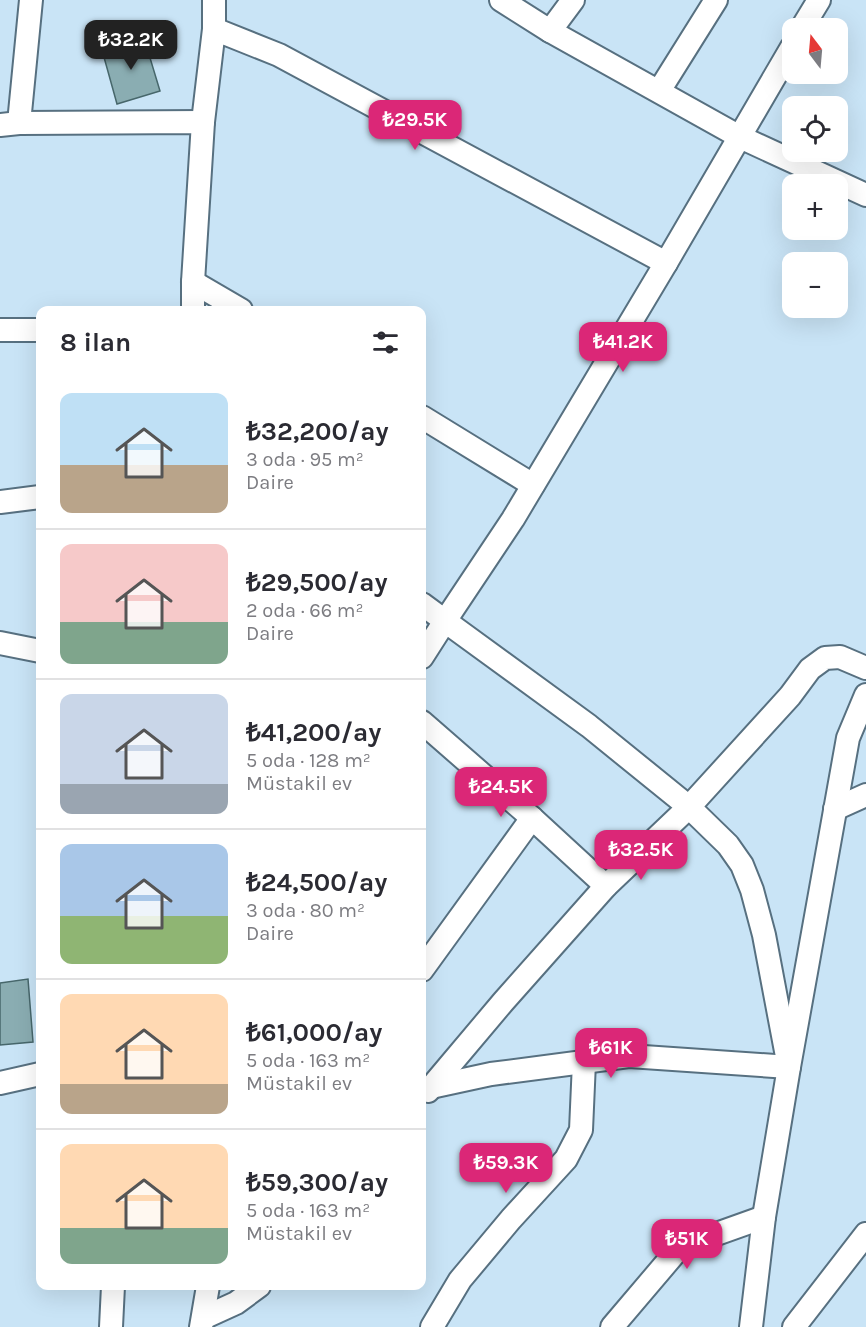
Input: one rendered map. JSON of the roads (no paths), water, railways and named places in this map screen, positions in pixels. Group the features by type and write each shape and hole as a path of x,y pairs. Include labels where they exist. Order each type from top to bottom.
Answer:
{"street":[{"path":"31,0 9,124 203,122"},
{"path":"193,306 203,122 214,29 214,0"},
{"path":"501,0 550,31 740,137 866,195"},
{"path":"550,31 573,0"},
{"path":"659,91 716,0"},
{"path":"808,18 819,0"},
{"path":"214,29 279,55 666,262"},
{"path":"426,651 513,519 782,64"},
{"path":"193,282 234,306"},
{"path":"0,330 36,330"},
{"path":"426,419 533,484"},
{"path":"0,502 36,498"},
{"path":"426,607 589,726 689,807 728,845 742,865 752,890 764,935 789,1067"},
{"path":"0,643 36,650"},
{"path":"426,1093 606,886 689,807 790,696 810,669 825,658 840,657 866,668"},
{"path":"752,1327 764,1217 835,809 848,738 866,695"},
{"path":"426,725 606,886"},
{"path":"835,809 866,795"},
{"path":"426,964 532,818"},
{"path":"426,1093 490,1074 629,1056 789,1067"},
{"path":"432,1327 460,1280 566,1158 581,1130 584,1062"},
{"path":"0,1083 36,1075"},
{"path":"612,1327 680,1247 764,1217"},
{"path":"794,1327 866,1234"},
{"path":"111,1327 113,1290"},
{"path":"202,1323 207,1290"},
{"path":"202,1323 254,1290"}]}
